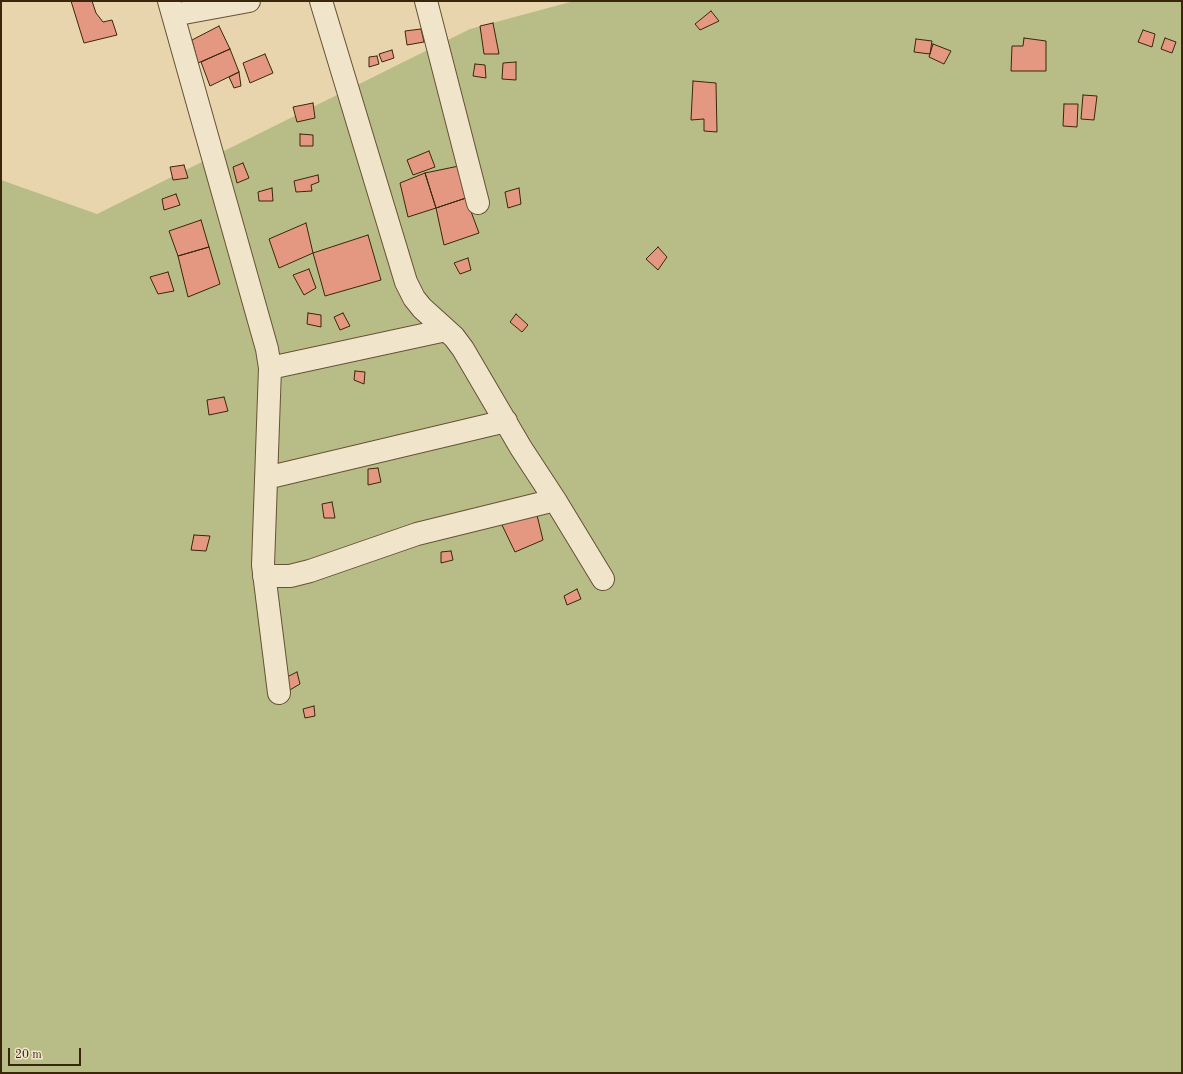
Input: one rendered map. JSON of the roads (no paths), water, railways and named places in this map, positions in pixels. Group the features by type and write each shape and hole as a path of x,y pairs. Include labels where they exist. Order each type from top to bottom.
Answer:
{"street":[{"path":"249,1 171,8 267,349 270,368 264,576 279,693"},
{"path":"321,1 406,282 414,298 422,308 454,337 463,349 521,448 555,500 603,579"},
{"path":"426,1 478,203"},
{"path":"270,368 446,330"},
{"path":"266,478 506,421"},
{"path":"264,576 290,576 310,571 377,546 417,534 555,500"}]}
